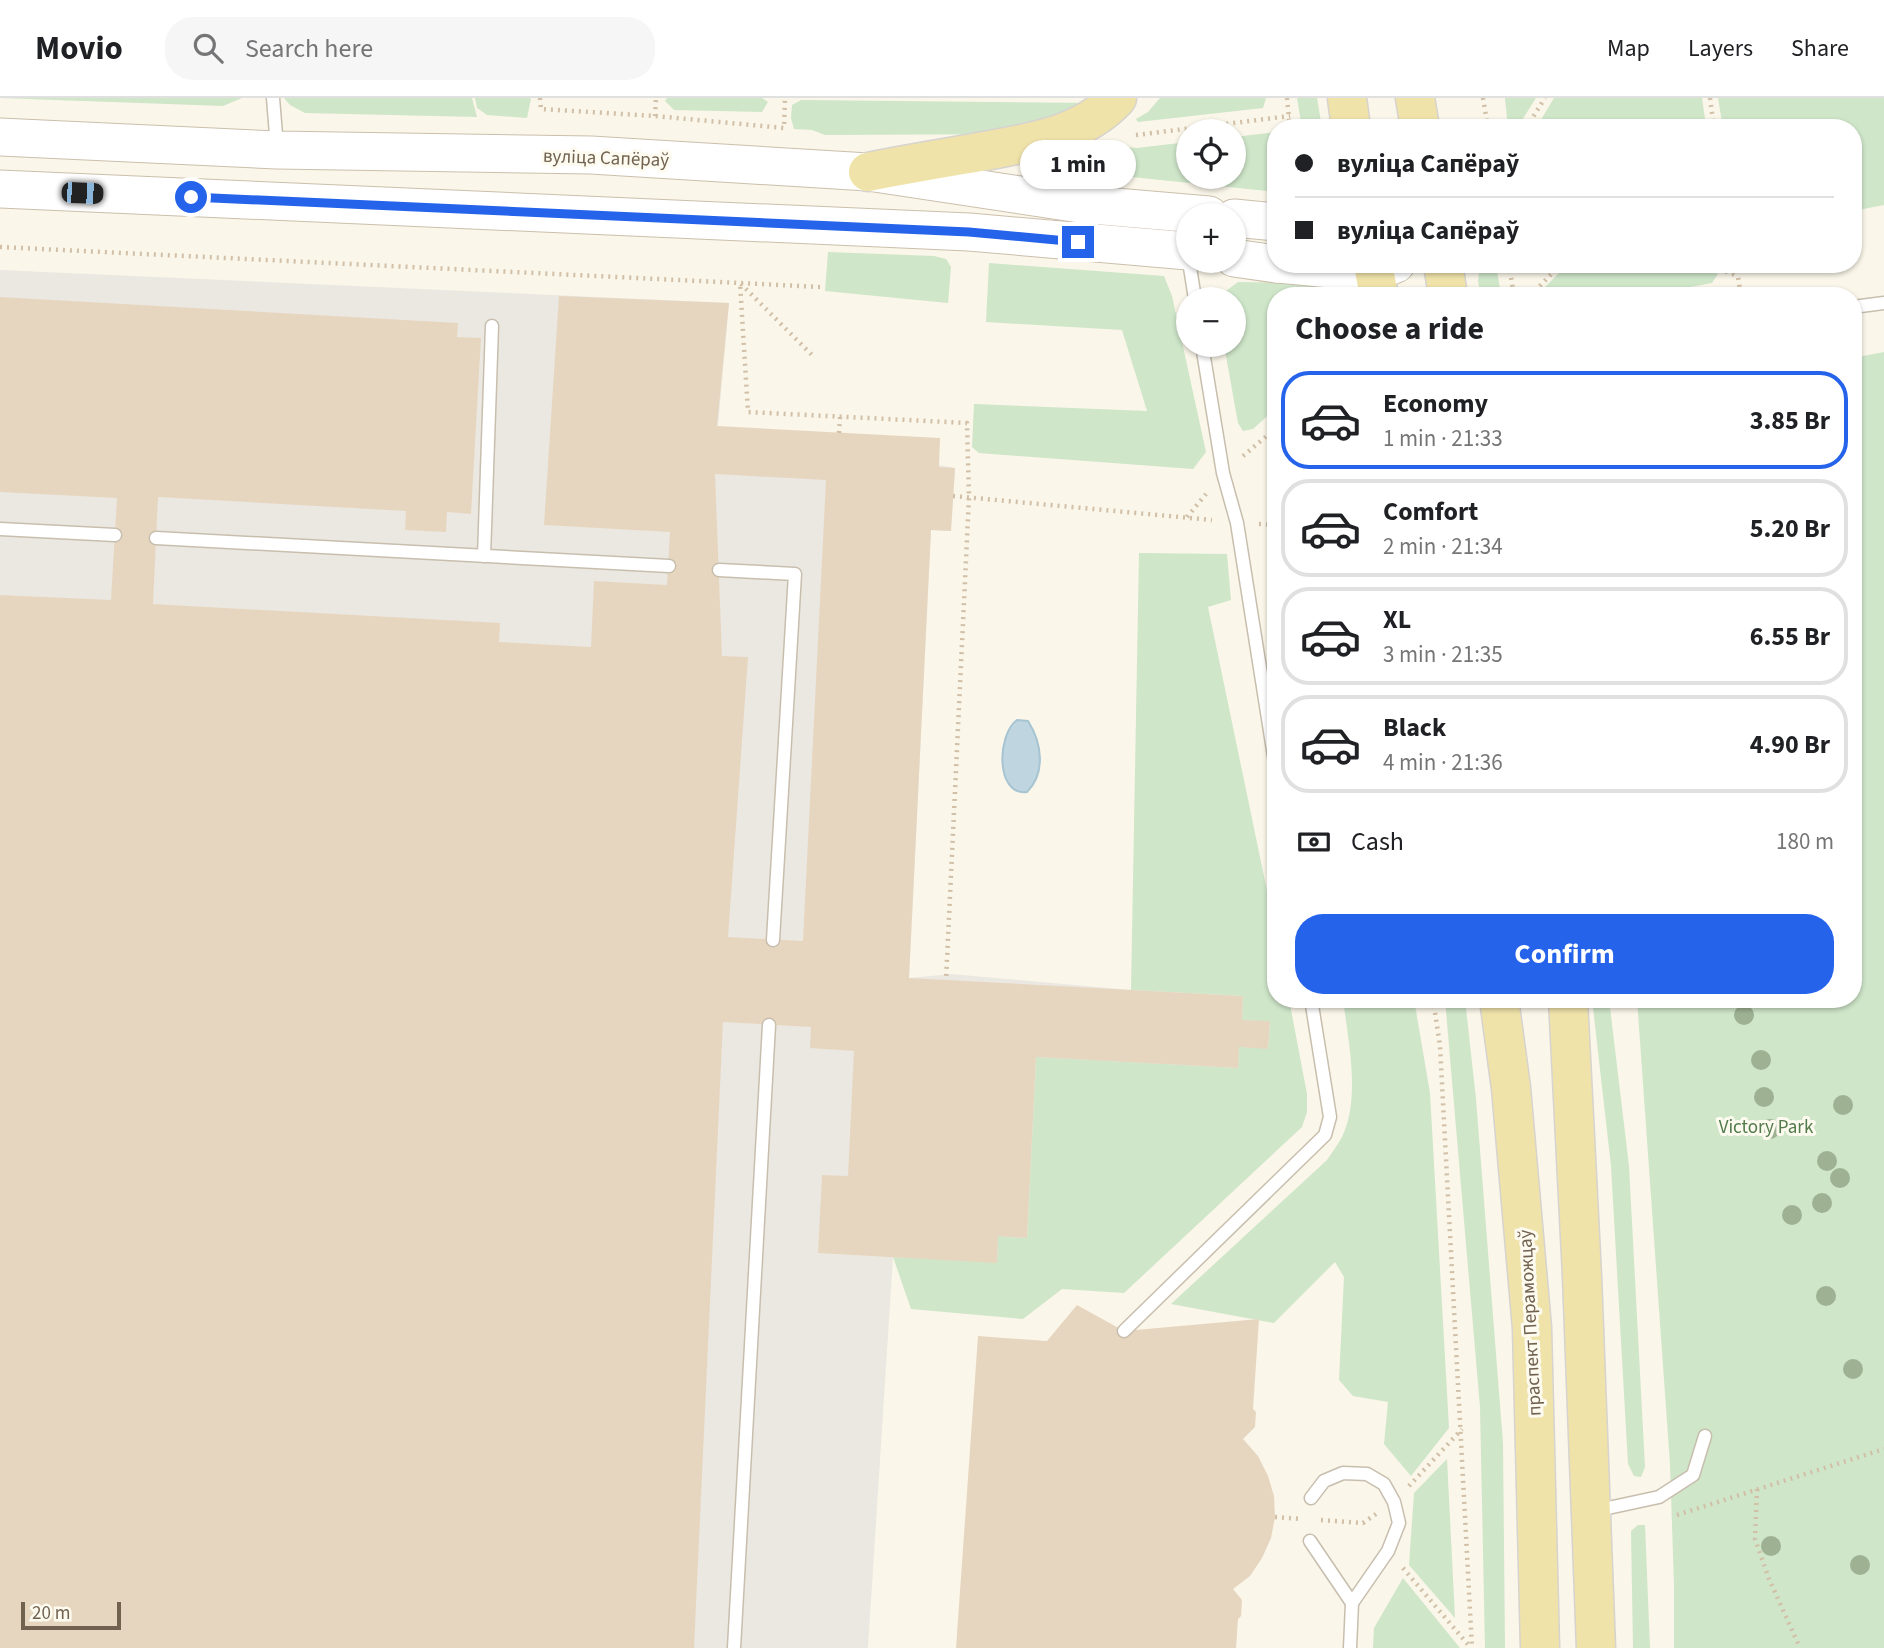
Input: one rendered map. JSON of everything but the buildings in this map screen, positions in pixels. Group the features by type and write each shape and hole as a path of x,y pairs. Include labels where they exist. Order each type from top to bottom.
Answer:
{"main road":[{"path":"867,172 1052,138 1088,122 1117,98"},
{"path":"1347,98 1350,119"},
{"path":"1415,98 1418,119"},
{"name":"вуліца Сапёраў","path":"0,136 277,150 591,155 867,172 1080,204 1176,212"},
{"path":"0,189 969,232 1176,254"},
{"path":"1246,219 1267,221"},
{"path":"1246,260 1267,263"},
{"name":"праспект Пераможцаў","path":"1500,1008 1511,1088 1532,1328 1540,1648"},
{"path":"1568,1008 1582,1262 1596,1648"}],"lane":[{"path":"273,98 277,150"},
{"path":"1862,306 1884,303"},
{"path":"484,556 492,326"},
{"path":"1204,357 1223,473 1237,523 1267,712"},
{"path":"0,529 114,535"},
{"path":"156,538 668,566"},
{"path":"719,570 795,574 773,940"},
{"path":"1124,1331 1325,1135 1330,1117 1312,1008"},
{"path":"734,1648 769,1025"},
{"path":"1590,1512 1659,1497 1693,1475 1705,1436"},
{"path":"1311,1499 1324,1481 1343,1473 1367,1474 1384,1484 1394,1502 1399,1523 1388,1551 1352,1602 1350,1648"},
{"path":"1310,1541 1352,1602"}],"path":[{"path":"540,98 541,109 784,128 785,98"},
{"path":"655,116 656,98"},
{"path":"1273,119 1290,117 1287,98"},
{"path":"1483,98 1486,119"},
{"path":"1532,119 1545,98"},
{"path":"1710,98 1713,118"},
{"path":"1136,135 1267,120"},
{"path":"0,247 820,287"},
{"path":"1539,287 1552,273"},
{"path":"1732,273 1738,275 1740,287"},
{"path":"740,283 813,356"},
{"path":"740,283 748,412 967,423 969,497 946,980"},
{"path":"839,433 840,417"},
{"path":"953,496 1186,518"},
{"path":"1434,1008 1441,1060 1471,1648"},
{"path":"1672,1516 1884,1449"},
{"path":"1757,1489 1755,1539 1769,1579 1800,1648"},
{"path":"1363,1523 1471,1648"}],"shaded area":[{"path":"0,270 729,303 718,426 955,468 951,531 931,530 909,978 952,974 1131,990 1243,996 1270,1021 1268,1049 1238,1068 1036,1058 1027,1238 997,1263 893,1257 868,1648 0,1648"}],"green space":[{"path":"0,98 242,98 223,106"},
{"path":"284,98 472,98 477,117 305,113 290,105"},
{"path":"475,98 531,99 527,118 487,115 477,108"},
{"path":"667,98 762,98 768,102 762,112 674,110 665,101"},
{"path":"1160,98 1266,98 1263,108 1138,122 1136,119 1148,112"},
{"path":"1297,98 1317,98 1320,119 1300,119"},
{"path":"1505,98 1536,98 1523,119 1507,119"},
{"path":"1554,98 1702,98 1705,119 1541,119"},
{"path":"1718,98 1884,98 1884,205 1862,209 1862,119 1722,119"},
{"path":"801,100 1093,103 1025,134 825,135 812,130 794,129 792,105"},
{"path":"1267,133 1267,191 1246,189 1246,136"},
{"path":"1176,143 1176,182 1083,172 1078,168 1080,164 1119,146 1137,148"},
{"path":"828,252 934,256 946,259 951,267 948,303 825,291"},
{"path":"989,263 1164,276 1176,314 1176,357 1185,357 1206,452 1193,469 979,453 972,447 974,404 1147,411 1122,330 986,322"},
{"path":"1479,273 1497,273 1500,287 1479,287"},
{"path":"1559,273 1718,274 1712,283 1690,287 1545,287"},
{"path":"1238,282 1308,283 1324,287 1267,287 1267,416 1253,429 1243,431 1238,423 1226,357 1246,357 1246,287 1231,287"},
{"name":"Victory Park","path":"1884,352 1884,1648 1674,1648 1670,1464 1638,1008 1862,1008 1862,356"},
{"path":"1139,553 1227,554 1231,600 1208,607 1267,891 1267,1008 1291,1008 1307,1094 1307,1112 1302,1127 1124,1293 1062,1289 1023,1319 911,1309 893,1257 997,1262 998,1236 1027,1238 1036,1057 1238,1068 1239,1047 1268,1048 1270,1022 1242,1020 1243,996 1131,990"},
{"path":"1344,1008 1416,1008 1430,1093 1449,1428 1411,1476 1384,1444 1388,1402 1353,1396 1339,1380 1344,1277 1335,1262 1274,1323 1171,1304 1327,1160 1348,1122 1352,1087"},
{"path":"1446,1008 1466,1008 1476,1099 1503,1443 1505,1648 1485,1648 1480,1407"},
{"path":"1593,1008 1610,1008 1629,1166 1645,1467 1641,1477 1634,1476 1628,1464 1611,1166"},
{"path":"1447,1459 1455,1618 1409,1565 1414,1493"},
{"path":"1638,1525 1645,1525 1650,1648 1633,1648 1631,1531"},
{"path":"1403,1578 1460,1648 1373,1648 1374,1628"}],"water":[{"path":"1017,720 1028,721 1039,748 1037,776 1027,792 1017,791 1009,784 1002,763 1006,738 1010,727"}],"route":[{"path":"191,197 969,232 1078,242"}]}
